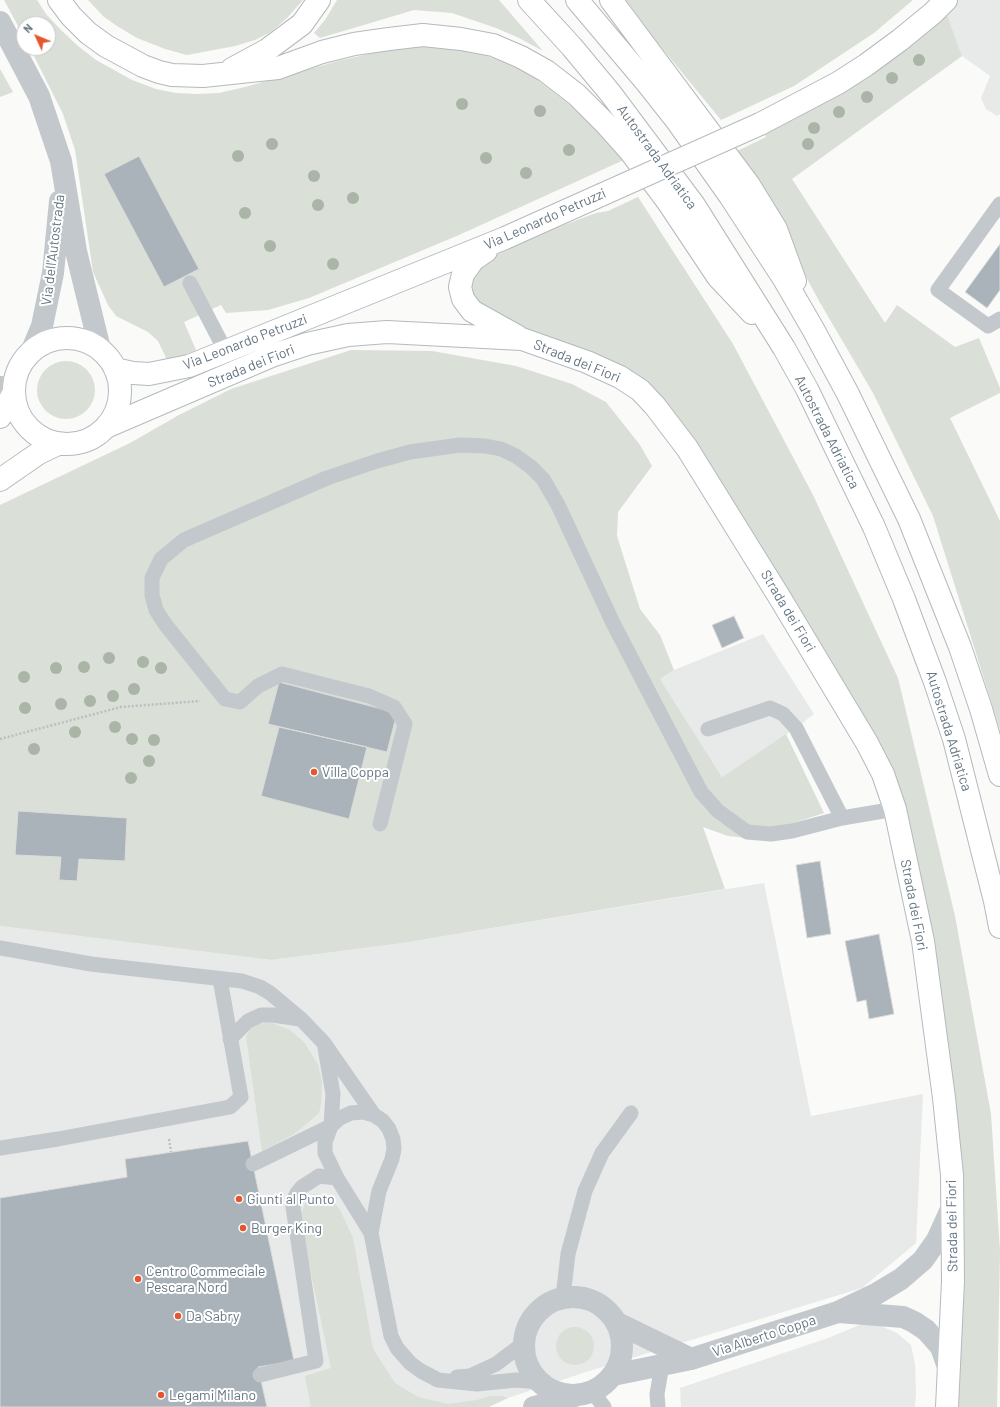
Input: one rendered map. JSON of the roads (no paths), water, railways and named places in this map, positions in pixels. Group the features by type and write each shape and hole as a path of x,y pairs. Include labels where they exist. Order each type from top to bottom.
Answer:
{"main road":[{"path":"59,0 71,16 88,33 106,46 143,66 159,72 186,76 224,74 278,68 322,52 354,44 422,35 461,39 493,45 521,57 546,71 571,90 606,123 630,151 668,202 718,277 784,348"},
{"path":"224,74 267,50 302,24 319,0"},
{"name":"Autostrada Adriatica","path":"529,0 572,47 611,94 694,205 784,348 807,389 874,527 904,599 935,682 954,739 995,901 1000,927"},
{"path":"577,0 677,121 730,196 784,279 813,329 848,394 909,519 960,647 981,709 1000,774"},
{"path":"611,0 749,186 776,229 813,329"},
{"name":"Via Leonardo Petruzzi","path":"115,369 133,373 149,374 189,366 505,238 760,124 838,83 900,40 933,13 946,0"},
{"path":"505,238 473,260 467,267 460,282 461,292 465,302 472,311 522,339"},
{"name":"Strada dei Fiori","path":"106,426 274,355 307,344 348,335 386,332 522,339 587,362 620,376 640,390 655,406 687,448 859,729 883,774 895,809 923,941 944,1098 952,1175 953,1280 947,1407"},
{"path":"0,418 9,389 23,361 32,350 45,342 73,338 87,342 100,349 115,369 120,384 119,399 115,414 106,426 92,438 76,444 58,444 40,438 27,427 17,411 9,389"},
{"path":"0,480 39,454 58,444"}],"street":[{"name":"Via dell'Autostrada","path":"0,22 39,96 52,132 63,172 76,251 100,349"},
{"name":"Via dell'Autostrada","path":"32,350 42,326 53,273 63,172"},
{"name":"Via Alberto Coppa","path":"613,1375 691,1359 838,1312 876,1294 900,1279 923,1260 937,1240 952,1207"},
{"path":"534,1407 594,1397 613,1375 620,1363 623,1350 622,1336 617,1323 608,1310 595,1301 579,1297 563,1297 548,1303 536,1313 528,1327 524,1343 525,1357 530,1370 539,1382 550,1389 562,1394 594,1397"},
{"name":"Via Alberto Coppa","path":"838,1312 903,1317 914,1322 926,1330 941,1347 948,1367"},
{"path":"617,1323 691,1359"}],"lane":[{"path":"1000,204 938,290 988,326 1000,319"},
{"path":"190,283 226,352"},
{"path":"380,824 405,724 394,707 368,696 282,674 258,686 240,702 224,699 165,624 156,610 152,595 152,578 161,559 184,540 327,478 377,461 410,452 460,445 485,446 501,449 516,456 543,479 558,505 613,623 701,792 718,811 747,832 771,834 792,831 842,818 895,809"},
{"path":"708,729 770,708 783,714 796,728 842,818"},
{"path":"0,948 91,964 220,979 242,982 260,987 270,993 301,1019 324,1043 374,1115"},
{"path":"0,1148 58,1139 230,1107 241,1097 220,979"},
{"path":"230,1039 248,1021 261,1015 301,1019"},
{"path":"324,1043 333,1094 331,1126 325,1142 325,1153 337,1178 371,1233"},
{"path":"253,1164 331,1126 340,1118 351,1113 363,1112 374,1115 383,1121 389,1129 393,1139 394,1149 392,1159 379,1191 371,1233 391,1336 397,1348 410,1363 438,1380 477,1384 516,1380 539,1382"},
{"path":"563,1297 568,1254 585,1191 602,1153 631,1113"},
{"path":"260,1375 316,1361 293,1207 294,1199 302,1187 319,1176 337,1178"},
{"path":"438,1380 470,1376 496,1364 524,1343"},
{"path":"658,1407 657,1394 662,1365"}],"place":[{"name":"Villa Coppa","path":"314,772"},
{"name":"Giunti al Punto","path":"239,1199"},
{"name":"Burger King","path":"243,1228"},
{"name":"Centro Commeciale Pescara Nord","path":"138,1279"},
{"name":"Da Sabry","path":"178,1316"},
{"name":"Legami Milano","path":"161,1395"}]}
